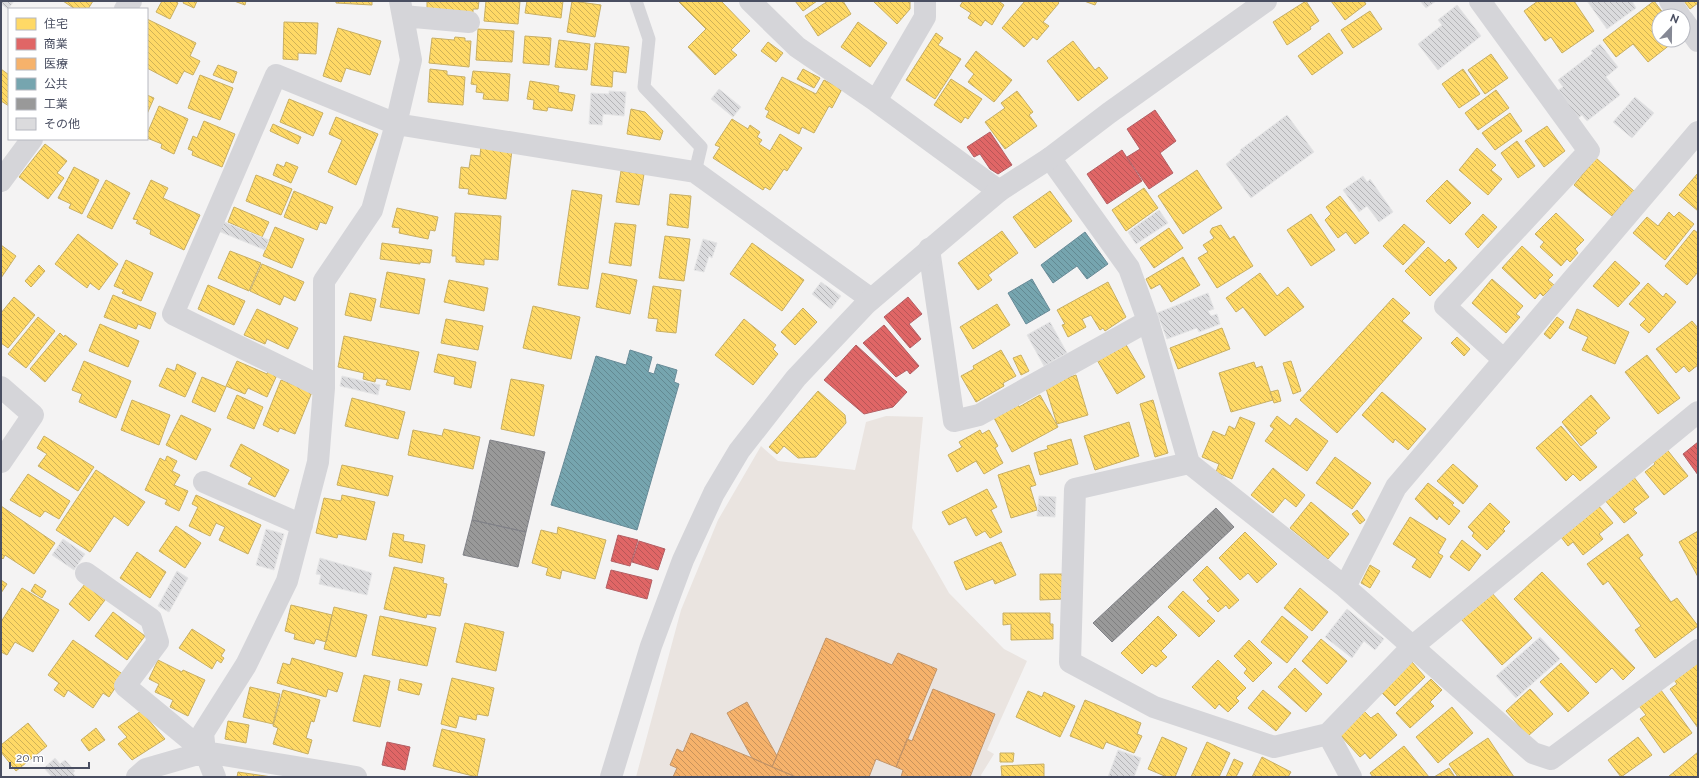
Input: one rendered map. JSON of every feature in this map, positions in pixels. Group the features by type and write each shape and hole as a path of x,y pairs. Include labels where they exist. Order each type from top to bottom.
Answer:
{"street":[{"path":"750,1 797,47 876,101 999,190"},
{"path":"611,777 653,639 683,560 714,493 739,451 796,378 871,299 999,190 1050,158 1109,113 1266,1"},
{"path":"1480,1 1589,151 1445,306 1504,360"},
{"path":"876,101 928,6"},
{"path":"215,777 206,752 202,733 246,665 287,581 318,462 324,388 324,281 372,210 396,124 411,60 401,8 468,22"},
{"path":"1691,31 1698,40"},
{"path":"324,388 173,314 276,75 396,124 695,172 871,299"},
{"path":"1345,588 1396,486 1698,132"},
{"path":"1,181 31,140"},
{"path":"1050,158 1129,268 1148,321 1189,463 1345,588 1413,646 1533,753 1551,759 1698,650"},
{"path":"929,249 954,421 980,415 1148,321"},
{"path":"1,388 33,414 1,462"},
{"path":"1189,463 1075,489 1070,662 1154,707 1274,747 1328,734 1413,646 1698,412"},
{"path":"204,482 302,525"},
{"path":"86,573 151,620 158,642 125,686 206,752"},
{"path":"1328,734 1350,777"},
{"path":"137,777 146,769 206,752 356,777"}],"lane":[{"path":"636,1 649,39 644,88 701,147 695,172"}],"shaded area":[{"path":"886,416 923,417 912,528 949,593 1004,649 1027,661 987,750 994,754 981,775 982,777 636,777 681,610 718,520 761,446 778,461 855,470 866,422"}],"building: 住宅":[{"path":"63,1 93,1 89,8 74,8"},
{"path":"162,1 175,1 178,3 170,19 156,12"},
{"path":"184,1 197,1 194,8 183,3"},
{"path":"234,1 246,1 245,5"},
{"path":"336,1 372,1 372,5 336,3"},
{"path":"427,1 479,1 478,9 473,9 473,14 427,10"},
{"path":"486,1 520,1 518,24 484,21"},
{"path":"527,1 563,1 561,18 525,13"},
{"path":"572,1 601,5 595,37 567,32"},
{"path":"678,1 721,1 750,31 731,50 737,55 715,75 688,47 706,29"},
{"path":"795,1 817,1 803,11"},
{"path":"828,1 843,1 851,14 818,36 805,16"},
{"path":"873,1 910,1 910,9 897,24"},
{"path":"963,1 1001,1 1000,2 1004,5 992,25 985,20 981,26 968,18 971,13 960,6"},
{"path":"1025,1 1057,1 1059,3 1043,22 1049,26 1037,40 1033,37 1024,47 1002,28"},
{"path":"1084,1 1097,1 1095,5"},
{"path":"1306,1 1319,21 1310,27 1311,29 1287,45 1273,22"},
{"path":"1331,1 1364,1 1366,4 1345,20"},
{"path":"1538,1 1574,1 1594,31 1562,53 1551,37 1545,41 1524,11"},
{"path":"1654,1 1659,8 1651,8 1651,48 1666,48 1648,62 1633,44 1616,57 1603,40"},
{"path":"1684,1 1698,1 1698,3 1689,8"},
{"path":"1370,11 1382,29 1353,48 1341,30"},
{"path":"148,19 196,43 190,56 200,61 193,75 184,71 177,84 148,69"},
{"path":"284,22 318,23 316,54 298,53 298,60 283,59"},
{"path":"858,22 887,43 870,67 841,47"},
{"path":"338,28 381,41 370,75 346,68 341,82 323,76"},
{"path":"478,29 514,31 512,62 476,60"},
{"path":"936,33 943,38 938,45 961,59 935,99 906,80"},
{"path":"1329,33 1343,53 1312,75 1298,56"},
{"path":"525,36 551,38 549,65 523,63"},
{"path":"455,37 465,38 465,41 471,41 469,67 429,63 432,38 454,40"},
{"path":"559,40 590,44 587,70 555,67"},
{"path":"1073,41 1095,70 1099,67 1108,78 1078,101 1047,61"},
{"path":"768,42 783,53 776,62 761,51"},
{"path":"595,43 629,47 626,73 613,71 612,87 591,85"},
{"path":"976,51 1012,80 994,102 968,82 974,74 965,66"},
{"path":"1491,54 1508,78 1485,94 1468,70"},
{"path":"218,65 237,72 233,83 213,75"},
{"path":"1,69 8,74 8,105 1,101"},
{"path":"430,69 447,71 447,75 465,77 463,105 428,102"},
{"path":"803,69 820,78 814,88 797,79"},
{"path":"1463,69 1480,94 1459,108 1442,84"},
{"path":"473,71 510,74 508,101 483,99 484,93 476,92 477,85 471,84"},
{"path":"200,75 233,88 220,120 188,108"},
{"path":"782,77 816,94 824,80 842,89 832,108 829,106 814,133 802,127 799,134 766,117 769,111 765,109"},
{"path":"951,79 982,99 968,119 965,117 961,123 934,105"},
{"path":"530,81 559,86 558,92 575,95 572,111 548,107 547,111 533,109 534,100 527,99"},
{"path":"1496,90 1509,108 1478,130 1465,113"},
{"path":"1017,91 1033,112 1029,115 1037,126 1005,149 985,122 1005,108 1001,103"},
{"path":"148,95 154,98 148,112"},
{"path":"289,99 323,113 313,136 280,122"},
{"path":"159,106 188,119 174,154 161,148 162,144 148,138 148,132"},
{"path":"631,109 645,112 663,131 660,140 627,134"},
{"path":"1510,113 1522,131 1495,150 1482,133"},
{"path":"336,117 378,134 356,185 328,172 342,140 329,134"},
{"path":"732,119 748,129 750,125 760,132 757,137 762,140 759,144 770,151 780,134 802,148 787,171 784,169 770,190 765,187 763,190 713,158 720,147 715,145"},
{"path":"204,121 235,134 222,167 192,155 193,151 188,149 193,136 197,138"},
{"path":"273,124 301,137 298,144 270,131"},
{"path":"1547,126 1565,151 1544,167 1525,141"},
{"path":"1517,141 1535,166 1518,178 1501,153"},
{"path":"45,144 67,161 57,173 64,178 48,199 19,177"},
{"path":"481,146 512,150 506,199 468,194 469,189 459,188 461,167 469,168 471,155 480,156"},
{"path":"1477,148 1496,165 1491,170 1502,179 1488,195 1459,170"},
{"path":"1596,158 1634,191 1612,216 1574,185"},
{"path":"286,162 298,167 291,183 273,175 277,164 284,167"},
{"path":"74,167 99,180 82,214 69,208 71,204 58,198"},
{"path":"1197,170 1222,208 1183,234 1158,196"},
{"path":"621,171 644,174 639,205 616,202"},
{"path":"1698,173 1698,211 1679,195"},
{"path":"256,175 292,189 281,215 246,201"},
{"path":"106,180 130,193 112,229 87,217"},
{"path":"151,180 168,188 163,198 200,215 184,250 150,234 151,230 136,223 138,220 133,219"},
{"path":"1447,180 1471,203 1450,224 1426,201"},
{"path":"1144,188 1158,208 1126,231 1112,210"},
{"path":"572,190 602,195 588,289 558,285"},
{"path":"294,191 333,207 326,224 320,222 317,230 284,217"},
{"path":"1050,191 1072,221 1035,248 1013,217"},
{"path":"670,194 691,196 688,228 667,225"},
{"path":"1340,196 1369,233 1355,244 1346,232 1338,238 1325,220 1331,214 1326,207"},
{"path":"234,207 269,222 262,237 228,222"},
{"path":"397,208 438,217 435,231 430,230 428,239 399,233 400,228 392,227"},
{"path":"1669,212 1674,217 1679,212 1694,224 1665,260 1633,233 1647,217 1658,226"},
{"path":"455,213 501,216 498,260 484,259 484,265 456,262 456,256 452,256"},
{"path":"1556,213 1584,240 1575,249 1578,253 1570,262 1567,259 1561,266 1540,247 1544,242 1535,234"},
{"path":"1311,214 1335,250 1311,266 1287,230"},
{"path":"1483,214 1497,227 1478,248 1465,234"},
{"path":"615,223 636,225 631,266 609,263"},
{"path":"1404,224 1425,242 1403,265 1383,246"},
{"path":"1221,225 1230,239 1234,236 1253,266 1217,288 1198,258 1208,252 1203,245 1214,238 1210,232 1212,228"},
{"path":"275,227 304,239 292,268 263,256"},
{"path":"1169,228 1183,248 1154,268 1140,248"},
{"path":"1694,230 1698,233 1698,272 1687,285 1665,266"},
{"path":"1002,231 1018,253 988,275 992,280 978,290 958,263"},
{"path":"78,234 118,264 99,290 90,283 87,288 55,264"},
{"path":"665,236 690,239 684,281 659,278"},
{"path":"382,243 432,250 430,263 420,262 420,264 380,259"},
{"path":"752,243 804,280 782,311 730,274"},
{"path":"1,245 16,256 1,278"},
{"path":"1522,246 1553,275 1548,280 1554,285 1543,296 1540,293 1535,299 1502,268"},
{"path":"1428,247 1445,263 1449,259 1457,268 1430,296 1405,271"},
{"path":"230,251 261,263 249,291 218,278"},
{"path":"1183,257 1200,285 1171,302 1160,284 1151,289 1146,279"},
{"path":"126,260 153,273 141,301 122,293 124,290 114,286"},
{"path":"1615,261 1640,283 1618,307 1593,286"},
{"path":"262,264 304,282 295,301 284,296 280,305 250,291"},
{"path":"39,265 45,271 31,287 25,281"},
{"path":"387,272 425,279 419,314 380,307"},
{"path":"602,273 637,280 630,314 596,307"},
{"path":"1260,273 1277,296 1288,287 1304,307 1265,336 1243,307 1236,312 1226,298"},
{"path":"1492,279 1523,306 1516,314 1520,317 1506,333 1472,303"},
{"path":"449,280 488,288 484,311 444,302"},
{"path":"1108,282 1126,317 1105,331 1103,328 1100,330 1091,315 1082,319 1086,327 1068,337 1062,325 1065,324 1057,310"},
{"path":"1648,283 1663,297 1666,293 1676,302 1649,333 1640,325 1646,319 1629,304"},
{"path":"208,285 245,301 234,325 198,309"},
{"path":"653,286 681,290 676,333 656,331 658,319 648,318"},
{"path":"350,293 376,299 371,321 345,315"},
{"path":"113,295 156,313 150,329 138,324 136,329 104,317"},
{"path":"14,297 35,315 8,348 1,343 1,313"},
{"path":"1393,298 1410,313 1402,321 1422,338 1337,433 1300,400"},
{"path":"997,304 1010,325 973,349 960,327"},
{"path":"533,306 580,317 571,359 523,348"},
{"path":"803,308 817,322 795,345 781,332"},
{"path":"257,309 298,328 288,349 267,339 265,344 244,335"},
{"path":"1577,309 1629,332 1615,364 1582,350 1588,337 1569,328"},
{"path":"38,317 55,331 26,368 8,354"},
{"path":"1557,317 1564,322 1550,339 1544,334"},
{"path":"446,319 483,326 478,350 441,343"},
{"path":"744,319 776,345 773,349 778,354 753,385 715,355"},
{"path":"1692,321 1698,328 1698,365 1689,372 1684,366 1676,373 1656,349"},
{"path":"100,324 139,341 128,367 89,351"},
{"path":"1222,328 1230,349 1178,369 1170,348"},
{"path":"60,333 77,344 45,382 30,369"},
{"path":"344,336 419,352 410,390 386,385 388,380 376,378 375,382 363,379 364,373 338,367"},
{"path":"1457,337 1470,349 1464,356 1451,343"},
{"path":"1125,343 1145,377 1117,394 1097,360"},
{"path":"1001,350 1016,376 1003,383 1004,386 976,402 961,376 974,369 973,366"},
{"path":"438,354 476,362 471,388 454,384 455,377 434,372"},
{"path":"1021,355 1029,371 1021,375 1013,358"},
{"path":"1647,355 1680,398 1658,414 1625,372"},
{"path":"84,361 131,381 116,418 79,402 82,394 72,390"},
{"path":"237,361 267,374 268,371 277,375 267,397 248,388 245,394 226,386"},
{"path":"1291,361 1301,391 1293,394 1283,363"},
{"path":"1254,362 1256,368 1262,366 1273,400 1231,412 1219,373"},
{"path":"177,364 196,373 185,397 159,386 167,368 175,371"},
{"path":"1076,375 1088,415 1057,424 1045,385"},
{"path":"202,377 226,387 215,412 192,402"},
{"path":"511,379 544,385 534,436 501,429"},
{"path":"281,380 312,392 295,434 280,428 278,432 263,425"},
{"path":"1278,390 1281,401 1274,403 1270,392"},
{"path":"818,391 845,415 846,423 816,457 798,458 784,446 777,454 769,447"},
{"path":"1382,392 1426,429 1408,450 1395,439 1393,443 1362,415"},
{"path":"237,395 263,407 254,429 227,418"},
{"path":"1040,395 1058,427 1012,452 993,416 1017,403 1019,407"},
{"path":"1591,395 1610,418 1595,431 1597,433 1581,446 1562,422"},
{"path":"352,398 405,412 398,439 345,426"},
{"path":"132,400 170,415 159,445 121,430"},
{"path":"1153,400 1168,453 1155,457 1140,404"},
{"path":"181,415 211,429 196,460 166,445"},
{"path":"1277,416 1290,426 1296,418 1328,441 1307,471 1265,441 1274,429 1270,426"},
{"path":"1240,417 1255,423 1232,479 1216,472 1219,464 1202,457 1213,431 1225,436 1229,426 1235,429"},
{"path":"1129,422 1139,456 1095,470 1084,436"},
{"path":"1561,426 1597,467 1580,481 1573,474 1566,481 1536,448"},
{"path":"444,429 480,437 473,469 408,455 413,430 442,436"},
{"path":"980,430 982,434 989,430 998,446 995,448 1003,463 984,474 976,461 957,472 948,455 962,447 959,442"},
{"path":"44,436 94,467 78,491 38,466 47,454 37,448"},
{"path":"1071,439 1078,464 1040,475 1034,453 1048,449 1047,446"},
{"path":"241,444 289,470 275,497 248,484 252,478 230,466"},
{"path":"1665,447 1688,476 1664,495 1645,472 1655,464 1651,459"},
{"path":"167,456 177,461 172,471 180,475 174,485 188,491 179,511 165,504 167,500 145,490 160,458 165,461"},
{"path":"1335,457 1371,483 1352,509 1316,483"},
{"path":"1453,464 1478,486 1463,504 1437,481"},
{"path":"342,465 393,476 388,496 337,485"},
{"path":"1029,465 1036,485 1030,487 1037,510 1011,518 998,475"},
{"path":"1273,468 1305,495 1296,507 1285,498 1273,513 1251,495"},
{"path":"96,470 145,502 128,526 114,516 90,552 56,530"},
{"path":"28,474 70,501 59,519 45,511 40,517 10,500"},
{"path":"1633,476 1649,497 1633,509 1637,513 1624,523 1604,499"},
{"path":"1428,483 1454,503 1452,505 1460,511 1449,525 1439,516 1437,520 1415,499"},
{"path":"987,489 997,507 991,510 1002,532 990,538 985,531 976,536 966,517 949,525 942,512"},
{"path":"196,495 261,525 248,554 219,540 225,527 216,523 210,536 189,526 198,507 192,504"},
{"path":"342,495 375,502 366,540 338,534 337,538 316,533 324,498 341,501"},
{"path":"1311,502 1349,534 1328,559 1290,528"},
{"path":"1490,503 1510,522 1503,529 1505,531 1487,550 1472,536 1474,533 1468,527"},
{"path":"1598,505 1613,523 1599,534 1603,539 1583,555 1573,542 1568,546 1561,537"},
{"path":"1,506 55,543 34,574 5,555 3,559 1,557"},
{"path":"1357,510 1365,520 1360,524 1352,514"},
{"path":"1410,517 1446,539 1438,553 1443,556 1430,578 1412,567 1417,559 1393,544"},
{"path":"176,526 201,543 185,568 159,551"},
{"path":"558,527 606,540 595,579 562,570 560,579 546,575 548,568 532,563 541,530 557,534"},
{"path":"1698,531 1698,577 1679,542"},
{"path":"1245,532 1277,564 1257,583 1248,573 1240,580 1219,558"},
{"path":"393,533 404,535 403,541 425,545 422,563 389,556"},
{"path":"1628,534 1643,555 1639,558 1671,602 1677,598 1698,626 1655,658 1635,630 1641,626 1608,581 1603,585 1587,564"},
{"path":"1462,540 1481,555 1469,571 1450,557"},
{"path":"1001,542 1016,575 995,584 993,579 966,590 954,562"},
{"path":"137,552 166,572 150,598 120,578"},
{"path":"1370,565 1380,571 1370,588 1361,583"},
{"path":"1207,566 1239,600 1229,609 1226,605 1218,612 1207,601 1210,599 1193,580"},
{"path":"394,567 444,578 443,583 447,584 440,616 427,614 426,618 384,609"},
{"path":"1542,572 1635,668 1623,680 1612,668 1596,683 1514,599"},
{"path":"1040,574 1065,574 1065,599 1040,600"},
{"path":"1,580 7,584 1,593"},
{"path":"35,584 46,591 42,598 31,591"},
{"path":"85,584 105,600 89,621 69,604"},
{"path":"22,588 59,610 33,652 15,642 7,655 1,652 1,622"},
{"path":"1300,588 1328,612 1312,631 1284,608"},
{"path":"1183,591 1215,621 1199,637 1168,607"},
{"path":"1491,592 1532,638 1502,665 1461,619"},
{"path":"291,605 332,615 326,642 316,639 314,644 294,639 295,634 285,631"},
{"path":"334,607 367,615 356,657 324,649"},
{"path":"113,612 145,636 127,660 95,636"},
{"path":"1003,613 1050,613 1050,624 1053,624 1053,639 1011,640 1011,624 1003,625"},
{"path":"380,616 436,628 427,666 372,655"},
{"path":"1158,616 1177,635 1161,651 1167,657 1156,667 1152,664 1142,674 1121,653"},
{"path":"1282,616 1308,637 1287,663 1261,642"},
{"path":"465,623 504,632 496,671 456,662"},
{"path":"192,629 225,650 221,656 224,658 221,663 217,660 212,669 179,648"},
{"path":"1321,639 1347,661 1327,684 1302,661"},
{"path":"73,640 124,675 109,697 103,693 93,708 68,690 64,697 54,690 59,683 48,675"},
{"path":"1249,640 1272,663 1253,682 1244,673 1247,669 1234,656"},
{"path":"292,658 343,673 337,692 328,689 326,697 277,683 283,663 290,665"},
{"path":"158,660 182,672 183,670 205,680 188,716 170,707 173,700 155,692 159,684 149,679"},
{"path":"1218,660 1246,688 1236,698 1239,701 1228,712 1219,704 1215,709 1192,687"},
{"path":"1695,661 1698,665 1698,728 1670,689 1677,684 1672,677"},
{"path":"1412,662 1425,677 1395,706 1381,692"},
{"path":"1561,663 1589,693 1568,712 1540,682"},
{"path":"1295,668 1322,694 1306,712 1278,687"},
{"path":"364,675 390,681 380,727 353,721"},
{"path":"452,678 494,688 488,716 477,714 476,720 459,716 456,728 441,724"},
{"path":"400,679 422,684 419,695 398,690"},
{"path":"1431,679 1442,690 1430,702 1434,706 1410,728 1396,713"},
{"path":"1658,686 1692,733 1664,753 1640,719 1646,715 1636,702"},
{"path":"250,687 280,694 273,724 243,717"},
{"path":"1530,689 1553,714 1528,736 1506,711"},
{"path":"283,690 320,700 314,722 311,721 306,738 312,740 308,754 273,744 278,728 273,726"},
{"path":"1263,690 1291,713 1276,731 1248,708"},
{"path":"1028,691 1042,697 1044,692 1075,706 1060,737 1016,717"},
{"path":"1085,700 1141,723 1137,734 1142,736 1134,753 1106,742 1103,749 1070,736"},
{"path":"1452,707 1473,733 1438,763 1416,737"},
{"path":"1362,709 1371,718 1378,713 1397,735 1370,759 1365,753 1360,757 1340,735"},
{"path":"141,711 165,739 132,760 118,744 127,737 118,727"},
{"path":"228,721 249,725 246,743 225,739"},
{"path":"28,723 47,746 16,771 1,752 1,745"},
{"path":"96,728 105,740 89,751 81,740"},
{"path":"442,729 485,739 477,777 433,766"},
{"path":"1162,737 1187,748 1175,777 1167,777 1148,769"},
{"path":"1638,737 1652,755 1621,777 1608,760"},
{"path":"1488,738 1514,777 1458,777 1449,764"},
{"path":"1207,742 1230,753 1219,777 1191,777"},
{"path":"1404,746 1429,777 1373,777 1370,773"},
{"path":"1698,752 1698,777 1668,777"},
{"path":"1000,753 1014,753 1013,762 1000,762"},
{"path":"1262,757 1291,772 1288,777 1252,777"},
{"path":"1234,759 1243,763 1236,777 1226,777"},
{"path":"1044,764 1044,777 1002,777 1001,766"},
{"path":"1449,768 1455,777 1434,777"},
{"path":"238,772 272,777 237,777"}],"building: 商業":[{"path":"1155,110 1176,141 1160,153 1173,173 1149,189 1127,157 1140,149 1127,129"},
{"path":"990,132 1012,165 998,174 990,169 980,154 974,157 967,147"},
{"path":"1122,150 1142,181 1107,204 1087,174"},
{"path":"908,297 922,314 909,324 921,339 910,348 884,317"},
{"path":"884,325 919,366 910,374 907,370 896,377 863,343"},
{"path":"856,345 907,392 893,407 864,414 824,380"},
{"path":"1698,442 1698,475 1683,454"},
{"path":"618,535 638,540 630,566 611,561"},
{"path":"639,541 665,549 658,570 632,562"},
{"path":"611,570 652,580 647,599 606,588"},
{"path":"387,742 410,747 405,770 382,765"}],"building: 医療":[{"path":"826,638 892,665 898,653 937,669 896,767 876,759 869,777 796,777 772,767"},
{"path":"933,689 995,714 970,777 901,777 903,770 896,767 907,739 912,741"},
{"path":"747,702 777,756 772,767 752,758 727,713"},
{"path":"691,733 796,777 673,777 677,768 670,765 677,749 683,752"}],"building: 公共":[{"path":"1085,232 1108,264 1087,279 1077,266 1053,283 1041,265"},
{"path":"1032,279 1050,310 1026,324 1008,293"},
{"path":"630,350 652,357 648,372 654,374 657,364 677,370 674,382 679,384 637,530 551,505 596,356 626,365"}],"building: 工業":[{"path":"490,440 545,452 526,532 472,520"},
{"path":"1216,508 1234,527 1112,642 1093,623"},
{"path":"472,520 526,532 518,567 463,555"}],"building: その他":[{"path":"1,1 14,1 8,9 1,4"},
{"path":"1420,1 1436,1 1426,8"},
{"path":"1587,1 1632,1 1636,8 1607,29"},
{"path":"1457,5 1481,36 1438,70 1418,44 1442,25 1438,20"},
{"path":"1600,44 1618,67 1606,77 1620,95 1587,121 1582,115 1575,121 1557,91 1563,87 1558,80 1593,53 1591,51"},
{"path":"719,89 741,107 733,117 711,99"},
{"path":"609,91 626,92 624,116 603,114 602,125 589,124 591,93 609,94"},
{"path":"1635,97 1654,113 1632,138 1613,122"},
{"path":"1287,115 1314,152 1251,198 1226,164 1241,152 1240,150"},
{"path":"1363,176 1367,182 1370,179 1393,212 1379,222 1367,206 1359,212 1343,190"},
{"path":"1159,210 1168,223 1136,244 1128,232"},
{"path":"222,221 269,240 265,250 218,231"},
{"path":"703,239 717,243 712,258 709,256 704,272 694,270"},
{"path":"821,282 841,296 831,309 812,294"},
{"path":"1208,293 1214,309 1208,311 1211,316 1217,314 1220,324 1199,332 1197,328 1167,339 1157,313"},
{"path":"1050,322 1067,353 1044,366 1027,335"},
{"path":"342,376 380,385 378,395 340,386"},
{"path":"1039,496 1056,497 1055,517 1037,516"},
{"path":"266,529 284,534 274,570 256,565"},
{"path":"63,539 85,554 74,570 52,555"},
{"path":"320,558 372,573 367,595 319,584 321,575 316,574"},
{"path":"177,571 188,578 169,612 158,606"},
{"path":"1347,609 1384,639 1375,650 1364,641 1352,658 1325,637"},
{"path":"1540,637 1560,659 1516,698 1496,676"},
{"path":"1118,750 1141,758 1134,777 1108,777"},
{"path":"55,758 60,764 65,760 75,771 73,773 76,777 52,777 44,768"}]}
